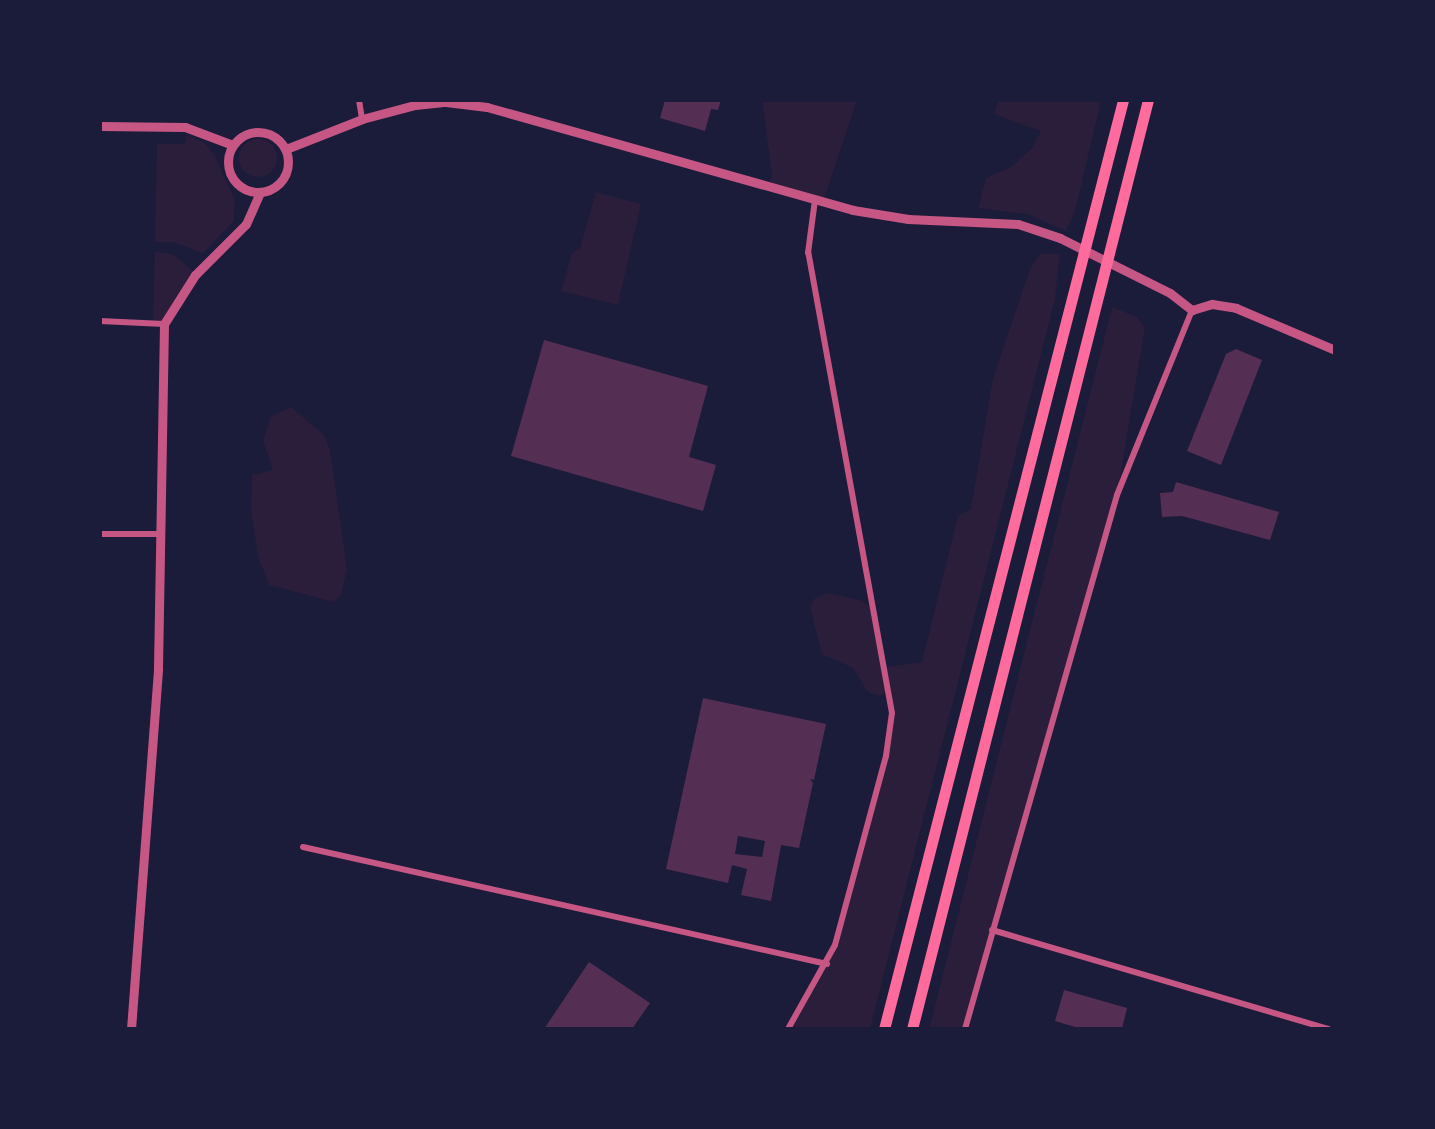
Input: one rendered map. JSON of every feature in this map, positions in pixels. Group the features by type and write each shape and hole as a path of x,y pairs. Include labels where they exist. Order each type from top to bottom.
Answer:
{"highway":[{"path":"884,1029 1123,100"},
{"path":"912,1029 1148,100"}],"street":[{"path":"358,100 362,119"},
{"path":"286,149 362,119 432,102 488,106 816,200 908,219 1018,224 1076,246 1170,293 1192,310"},
{"path":"100,126 185,127 233,144 259,132 277,138 286,149 285,176 260,192 246,224 195,275 164,324 150,804 131,1029"},
{"path":"233,144 228,163 234,181 260,192"},
{"path":"788,1029 827,964 882,770 892,714 808,254 816,200"},
{"path":"1192,310 1212,304 1236,308 1335,350"},
{"path":"965,1029 1117,495 1192,310"},
{"path":"100,320 164,324"},
{"path":"100,534 160,534"},
{"path":"303,847 827,964"},
{"path":"992,930 1330,1029"}],"shaded area":[{"path":"762,100 857,100 823,202 768,187 772,175"},
{"path":"999,100 1101,100 1076,208 1066,231 1027,214 978,208 986,178 1011,167 1032,148 1041,131 994,114"},
{"path":"186,135 204,142 214,154 235,200 234,221 203,253 172,242 155,242 157,144 185,144"},
{"path":"258,139 271,145 277,158 271,171 258,177 245,171 239,158 245,145"},
{"path":"596,192 641,204 618,305 561,291 572,253 580,248"},
{"path":"155,252 173,254 196,274 164,324 153,322"},
{"path":"1040,254 1060,254 1055,299 870,1029 788,1029 835,945 886,756 892,714 886,693 878,696 867,691 853,668 822,654 810,608 814,599 827,593 860,600 875,610 886,667 922,662 958,516 971,509 993,378 1030,269"},
{"path":"1112,307 1137,317 1145,328 1117,495 965,1029 929,1029"},
{"path":"291,407 324,435 330,450 347,569 341,595 334,602 269,585 258,556 251,511 252,475 273,470 263,441 271,416"}],"building":[{"path":"665,100 721,100 718,110 711,109 705,131 660,118"},
{"path":"544,340 708,386 689,457 716,465 703,511 511,456"},
{"path":"1236,349 1262,360 1221,465 1187,451 1226,354"},
{"path":"1176,482 1279,512 1270,540 1182,516 1162,517 1160,493 1173,492"},
{"path":"703,698 826,724 814,780 810,779 813,783 799,848 781,845 771,901 741,895 747,869 732,865 728,883 666,869","holes":["738,836 765,841 762,857 735,854"]},
{"path":"589,962 650,1003 632,1029 544,1029"},
{"path":"1064,990 1127,1008 1122,1029 1082,1029 1055,1021"}]}
